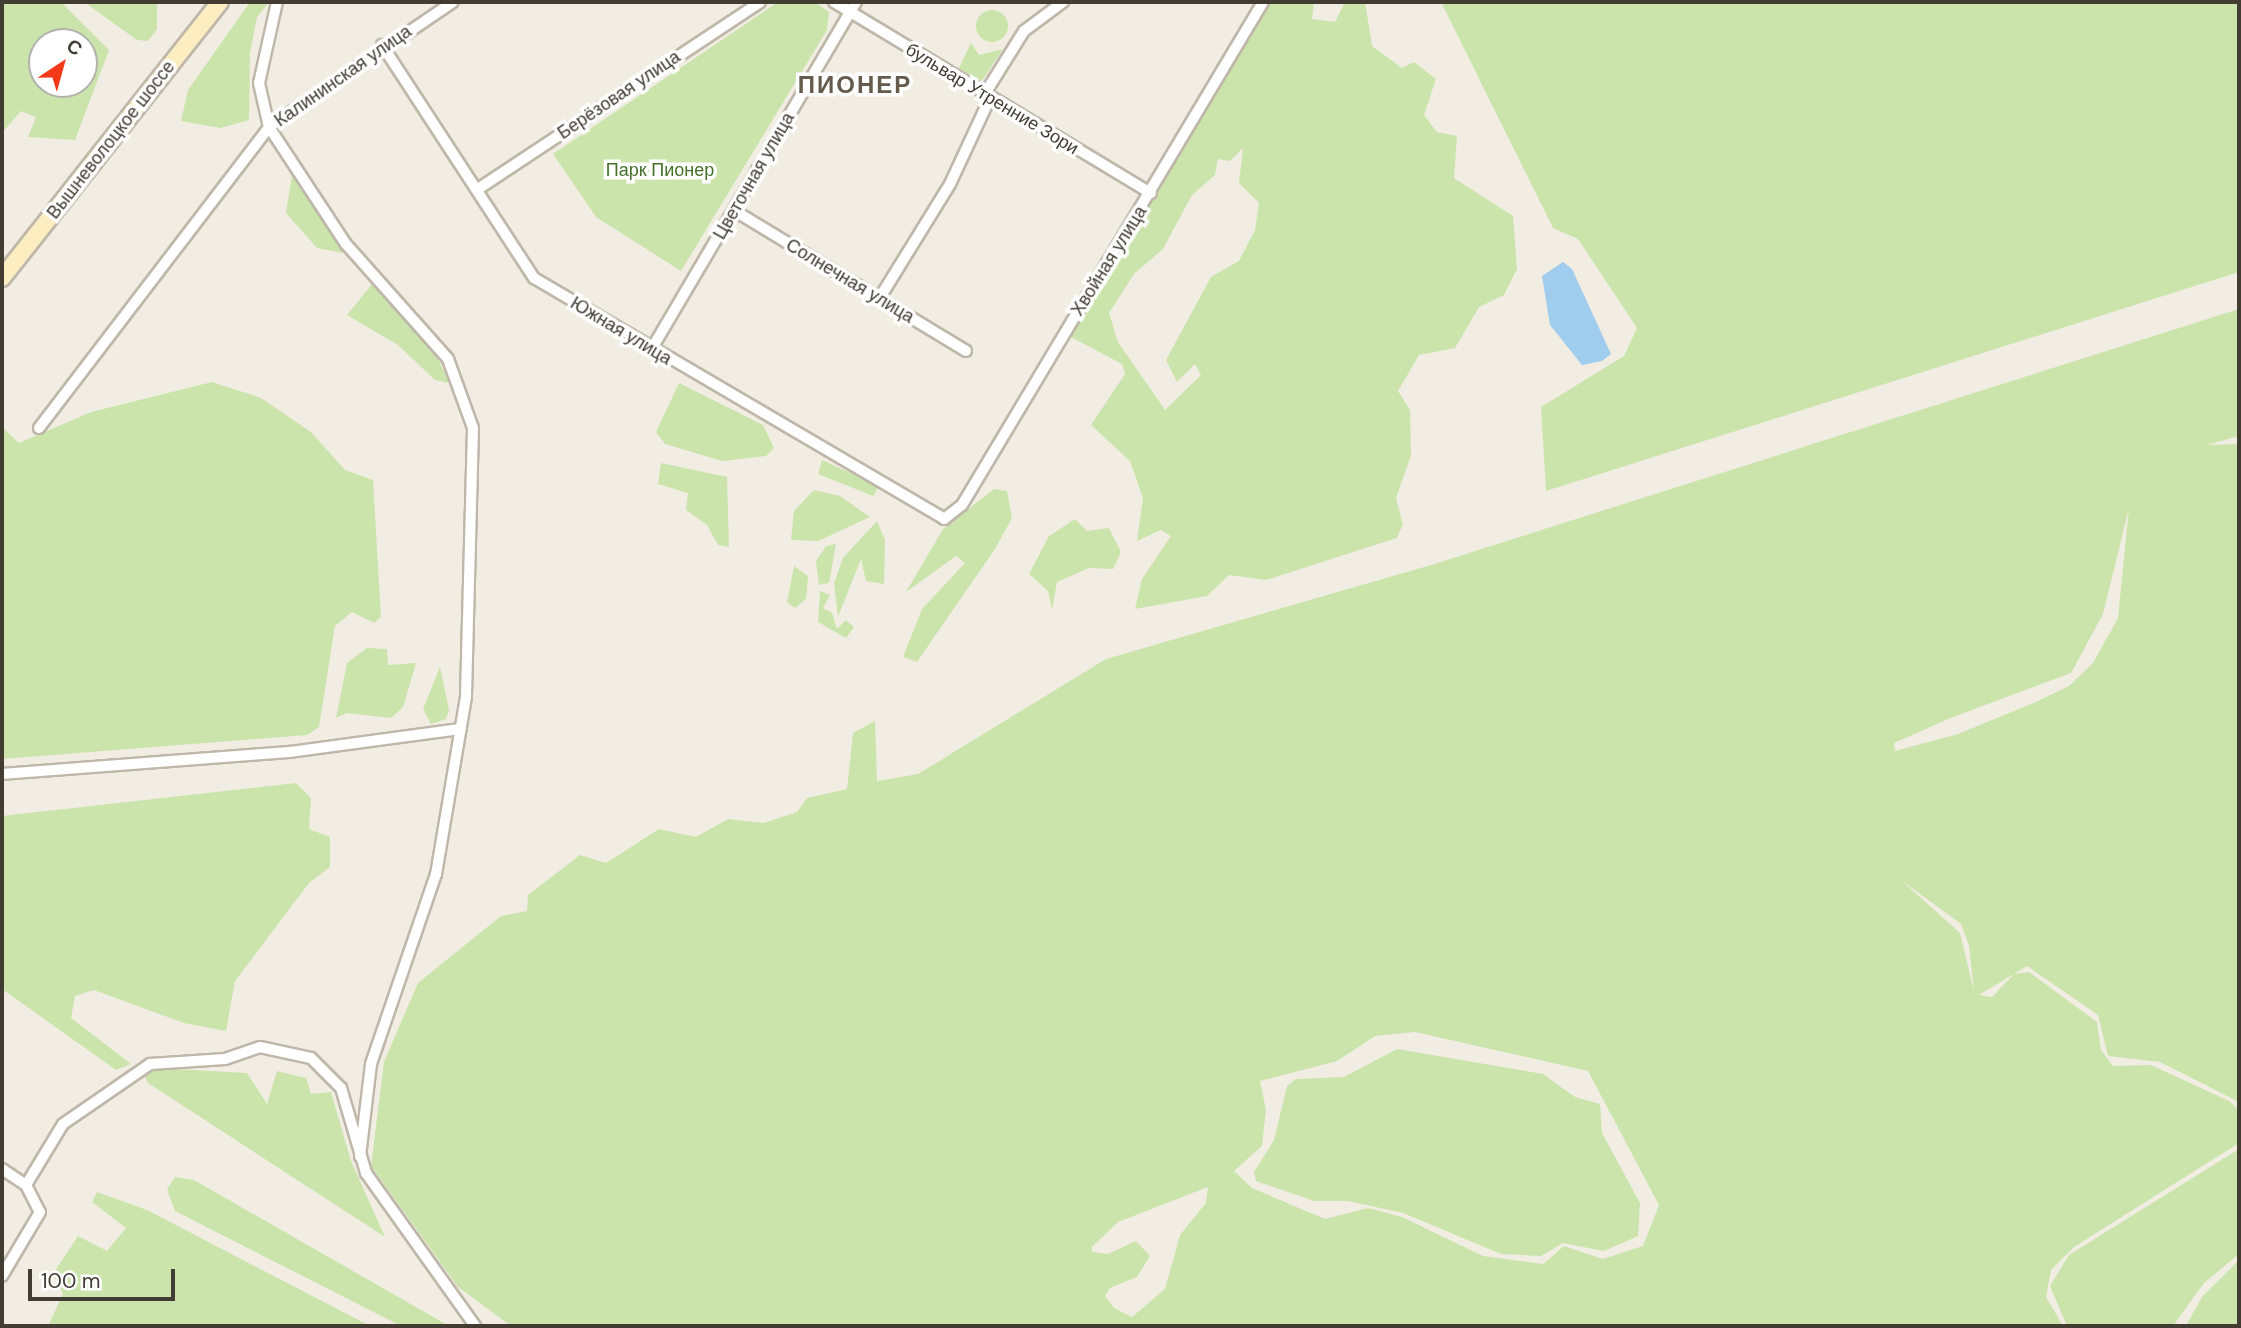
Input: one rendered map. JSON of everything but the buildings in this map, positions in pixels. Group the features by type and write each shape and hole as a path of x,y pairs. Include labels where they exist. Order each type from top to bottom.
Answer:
{"main road":[{"name":"Вышневолоцкое шоссе","path":"2,278 220,2"}],"street":[{"path":"277,2 259,83 269,127 346,244 429,332 465,391 473,428 473,529 460,729 436,874 370,1064 360,1156"},
{"name":"Калининская улица","path":"39,428 269,127 382,45 453,2"},
{"name":"Берёзовая улица","path":"478,189 760,2"},
{"name":"бульвар Утренние Зори","path":"834,2 853,7 987,96 1151,193"},
{"path":"879,299 950,184 987,96 1024,31 1063,2"},
{"name":"Хвойная улица","path":"950,518 1151,193 1263,2"},
{"name":"Цветочная улица","path":"651,350 853,7"},
{"name":"Южная улица","path":"382,45 534,278 936,517 950,518"},
{"name":"Солнечная улица","path":"735,211 966,351"},
{"path":"2,774 290,752 460,729"},
{"path":"26,1185 63,1124 150,1064 225,1059 260,1047 311,1058 328,1070 341,1088 360,1156 407,1239 475,1326"},
{"path":"2,1169 26,1185 40,1212 2,1276"}],"green space":[{"path":"2,2 61,2 87,28 28,28 28,98 91,98 75,140 28,137 36,117 21,111 2,133"},
{"path":"84,2 157,2 157,29 148,41 137,40"},
{"path":"250,2 269,2 257,17 250,53 249,120 220,128 181,121 188,90"},
{"name":"Парк Пионер","path":"778,2 815,2 829,12 827,30 681,271 596,217 553,154"},
{"path":"1270,2 1314,2 1312,19 1335,22 1345,2 1365,2 1372,46 1402,68 1414,62 1436,79 1424,115 1437,132 1457,136 1454,178 1513,216 1517,269 1504,295 1479,307 1455,348 1419,355 1398,391 1410,410 1411,455 1396,498 1403,524 1397,538 1266,580 1229,575 1207,596 1135,609 1142,579 1171,536 1161,530 1137,541 1143,498 1130,461 1091,425 1125,374 1122,364 1071,337","holes":["1243,148 1239,183 1259,203 1255,230 1239,261 1211,277 1166,360 1177,382 1195,364 1201,375 1165,410 1118,342 1109,313 1134,274 1163,249 1192,195 1215,175 1218,159 1230,161"]},
{"path":"1441,2 2239,2 2239,272 1546,491 1541,407 1624,356 1637,328 1578,239 1553,228"},
{"path":"992,10 1003,15 1008,26 1003,37 992,42 981,37 976,26 981,15"},
{"path":"98,39 109,50 98,79"},
{"path":"971,43 979,55 1003,49 981,82 959,68"},
{"path":"292,175 322,207 343,253 317,248 286,213"},
{"path":"373,283 423,330 450,383 435,380 398,345 347,315"},
{"path":"2239,309 2239,436 2207,445 2239,444 2239,1102 2160,1062 2108,1056 2098,1015 2027,966 1979,995 1992,997 2014,974 2029,972 2097,1022 2101,1050 2113,1066 2151,1065 2229,1101 2239,1110 2239,1143 2074,1247 2051,1270 2046,1297 2063,1326 511,1326 458,1287 371,1166 384,1062 418,983 501,916 527,911 528,895 580,855 606,863 659,829 696,837 728,819 764,823 797,812 807,798 847,789 853,733 875,721 877,781 918,774 1106,659 1431,565","holes":["2129,508 2118,618 2093,663 2069,686 2038,701 1958,734 1895,751 1894,743 1953,717 2071,673 2103,614","1901,880 1961,924 1969,946 1974,991 1960,933","1415,1032 1588,1071 1659,1205 1643,1246 1603,1259 1564,1246 1543,1264 1483,1256 1402,1217 1368,1208 1325,1219 1252,1188 1234,1171 1262,1146 1266,1110 1260,1081 1337,1061 1375,1036","1208,1187 1206,1203 1180,1235 1165,1289 1132,1317 1114,1308 1105,1296 1110,1288 1137,1277 1150,1256 1136,1241 1108,1254 1092,1252 1092,1247 1118,1222"]},
{"path":"212,382 261,398 311,432 345,470 373,480 381,617 374,623 352,612 335,626 319,727 307,735 2,759 2,427 19,443 91,412"},
{"path":"679,383 763,425 774,448 766,456 722,461 665,444 656,432"},
{"path":"822,460 879,486 873,496 818,474"},
{"path":"661,463 727,477 729,547 718,545 707,525 686,510 688,493 658,484"},
{"path":"994,489 1007,491 1012,518 995,549 917,662 903,657 922,609 965,563 956,556 906,592 943,529"},
{"path":"814,490 840,496 870,517 818,541 791,540 794,511"},
{"path":"1075,519 1087,531 1109,528 1121,552 1113,569 1089,568 1057,582 1052,610 1048,591 1029,574 1049,536"},
{"path":"877,521 885,540 884,584 866,581 861,559 838,617 834,583 843,558"},
{"path":"836,544 829,583 819,585 816,561 826,546"},
{"path":"794,566 808,576 806,599 795,608 787,602"},
{"path":"820,591 830,595 823,608 832,613 837,629 846,620 854,627 846,638 818,622"},
{"path":"367,648 387,649 388,665 416,663 403,707 391,718 347,713 336,718 347,663"},
{"path":"440,667 449,710 446,719 431,724 423,709"},
{"path":"296,783 311,798 309,829 330,837 330,867 309,883 235,981 226,1031 184,1023 94,990 75,996 71,1018 131,1064 116,1070 2,989 2,816"},
{"path":"1397,1049 1543,1074 1575,1097 1600,1104 1602,1133 1640,1203 1638,1236 1604,1251 1563,1243 1541,1256 1501,1254 1403,1213 1348,1201 1314,1201 1256,1181 1254,1172 1274,1140 1287,1086 1296,1079 1344,1077"},
{"path":"157,1068 247,1073 267,1104 277,1071 306,1078 311,1094 331,1092 351,1161 385,1237 148,1083 144,1074"},
{"path":"2239,1149 2239,1254 2204,1283 2173,1326 2067,1326 2050,1286 2069,1255"},
{"path":"175,1177 194,1180 449,1326 401,1326 175,1211 167,1189"},
{"path":"97,1192 147,1210 370,1326 48,1326 63,1294 53,1274 78,1236 107,1251 126,1228 92,1202"},
{"path":"2239,1260 2239,1326 2186,1326 2202,1297"}],"water":[{"path":"1563,262 1572,269 1611,354 1602,361 1582,365 1550,325 1542,276"}],"district":[{"name":"ПИОНЕР","path":"855,85"}]}
